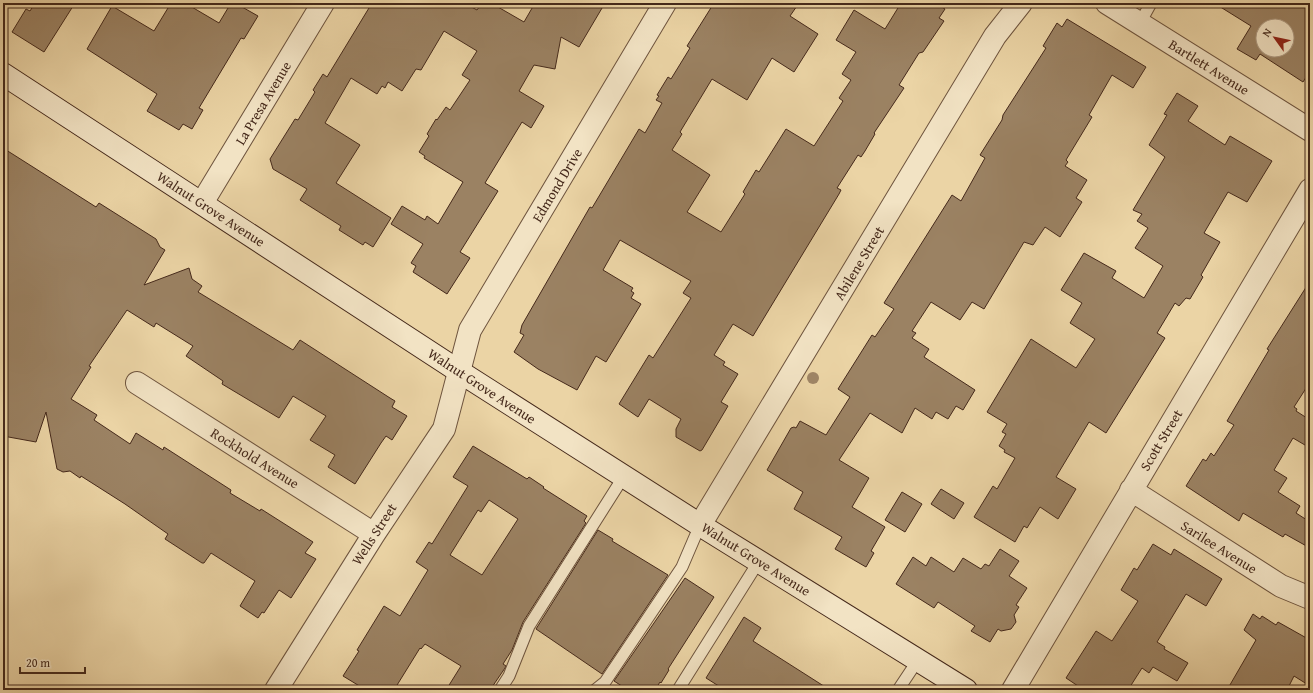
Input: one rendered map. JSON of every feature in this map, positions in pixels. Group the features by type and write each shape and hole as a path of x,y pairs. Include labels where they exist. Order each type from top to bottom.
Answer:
{"street":[{"name":"La Presa Avenue","path":"202,203 323,3"},
{"name":"Edmond Drive","path":"460,372 470,330 665,3"},
{"name":"Abilene Street","path":"700,525 994,36 1021,3"},
{"name":"Bartlett Avenue","path":"1107,3 1310,130"},
{"name":"Walnut Grove Avenue","path":"3,74 460,372 700,525 966,690"},
{"name":"Scott Street","path":"1013,690 1130,490 1310,190"},
{"name":"Wells Street","path":"276,690 374,534 444,429 460,372"},
{"name":"Rockhold Avenue","path":"137,383 374,534"},
{"name":"Sarilee Avenue","path":"1130,490 1281,586 1310,598"}],"lane":[{"path":"1140,24 1151,3"},
{"path":"500,690 509,676 529,626 624,476"},
{"path":"595,690 605,682 682,567 700,525"},
{"path":"678,690 759,561"},
{"path":"898,690 918,660"}],"building":[{"path":"35,3 75,3 44,52 12,32 26,9 30,11"},
{"path":"171,3 185,3 219,23 231,3 235,3 258,16 244,39 241,38 199,108 203,110 192,129 183,124 179,130 147,111 157,94 87,49 112,6 154,31"},
{"path":"372,3 464,3 477,10 482,3 491,3 524,22 535,3 605,3 579,47 561,37 555,69 534,65 519,91 544,106 531,128 522,122 485,183 498,191 460,252 470,258 447,294 413,272 416,266 411,263 423,244 391,224 402,206 425,220 427,216 438,224 463,182 424,158 425,156 419,152 429,136 427,134 436,119 437,120 446,107 450,110 470,80 462,75 477,51 444,31 421,70 416,69 402,91 388,82 385,88 382,86 377,94 351,78 325,123 360,145 336,183 391,218 373,247 365,242 363,245 339,230 341,226 300,200 307,189 273,169 270,159 295,119 298,120 315,92 313,90 323,74 327,77"},
{"path":"714,3 799,3 790,16 818,34 794,72 772,58 747,100 712,79 680,132 682,134 672,150 710,175 687,212 721,232 745,194 743,192 756,170 759,172 786,129 814,146 843,101 839,98 851,80 842,74 856,52 836,40 854,10 885,29 901,3 935,3 945,9 939,18 944,21 923,52 919,53 899,85 904,88 874,133 875,134 861,157 858,155 837,188 841,190 839,194 753,336 733,324 714,355 725,362 723,365 738,374 721,402 728,406 700,451 676,437 676,429 681,419 649,399 638,417 619,404 649,355 653,358 691,298 683,293 691,281 620,240 603,270 633,288 631,291 634,293 631,298 641,304 606,362 596,356 577,390 538,369 514,352 524,335 520,333 522,325 590,207 592,208 639,129 645,133 662,103 656,100 659,96 657,95 668,77 671,79 690,48 687,46"},
{"path":"1214,3 1310,3 1310,71 1303,82 1266,58 1295,58 1295,18 1255,18 1255,58 1257,58 1256,60 1237,49 1251,26"},
{"path":"1067,19 1146,67 1133,88 1112,75 1089,115 1092,117 1066,160 1068,162 1065,166 1087,180 1076,198 1082,202 1060,237 1045,227 1033,245 1024,242 984,309 972,302 960,320 931,302 912,331 916,333 912,338 929,349 924,357 975,390 963,410 956,406 948,419 936,412 932,419 915,408 902,433 870,413 839,460 869,478 852,507 885,527 871,551 874,553 866,567 835,549 842,537 794,509 803,492 767,470 791,428 796,428 800,421 826,435 850,397 838,389 872,335 875,337 894,309 884,303 952,195 961,201 985,158 980,155 1002,120 1003,115 1046,48 1043,46 1057,23 1062,27"},
{"path":"1177,93 1198,106 1188,121 1225,145 1230,136 1272,161 1247,202 1228,192 1204,233 1220,242 1201,275 1203,277 1190,299 1186,298 1179,306 1175,303 1157,333 1165,338 1106,433 1089,422 1056,477 1076,489 1058,519 1040,507 1027,528 1024,526 1015,542 974,517 993,486 997,489 1015,458 1004,452 1005,450 999,446 1006,434 1002,432 1007,424 987,412 1031,339 1076,368 1095,339 1070,323 1082,303 1061,290 1084,253 1116,271 1112,278 1144,298 1163,266 1135,248 1148,228 1137,221 1142,214 1133,210 1165,157 1149,145 1167,115 1164,114"},
{"path":"3,148 96,207 99,203 156,239 160,247 165,250 144,285 189,268 192,279 202,286 198,292 293,350 300,340 395,401 392,407 407,416 392,440 386,436 355,484 328,467 335,455 310,440 326,416 293,396 279,418 222,384 223,381 186,356 193,346 156,323 154,327 127,310 89,366 91,367 71,399 97,415 94,420 130,444 136,433 163,450 164,447 231,490 230,493 260,511 261,509 313,542 305,553 316,559 291,598 279,590 264,613 262,612 258,618 240,606 255,581 211,553 204,563 202,563 165,539 168,534 125,504 81,476 80,478 70,471 63,472 57,469 46,412 36,442 3,436"},
{"path":"1310,281 1310,382 1294,407 1297,409 1296,411 1310,420 1310,448 1293,438 1274,470 1287,478 1278,492 1300,506 1296,513 1310,522 1310,548 1285,534 1283,537 1243,513 1239,521 1186,486 1203,459 1206,461 1211,453 1214,456 1234,425 1227,421 1269,350 1267,349"},
{"path":"473,446 527,479 529,477 544,487 543,488 587,516 584,521 586,523 523,622 512,650 503,664 506,666 490,690 446,690 461,666 425,644 421,649 420,648 394,690 366,690 343,676 384,606 400,616 428,570 416,562 429,542 432,544 468,486 453,477","holes":["489,500 518,519 482,575 450,555 478,510 481,512"]},
{"path":"941,489 964,503 954,519 931,504"},
{"path":"902,492 922,504 905,532 885,520"},
{"path":"598,530 613,539 612,541 668,575 602,674 536,629"},
{"path":"1153,544 1171,555 1174,549 1222,579 1206,606 1186,594 1157,642 1165,647 1164,649 1188,663 1177,681 1153,667 1149,673 1142,668 1128,690 1084,690 1066,678 1096,631 1112,641 1138,601 1121,590 1134,568 1137,570"},
{"path":"1000,549 1019,561 1009,576 1027,588 1016,605 1019,607 1014,615 1016,622 1011,629 1001,631 998,629 990,642 971,631 975,626 938,602 934,608 896,584 913,557 926,566 931,557 954,572 963,558 981,569 985,564 989,566"},
{"path":"685,578 714,597 668,669 669,670 661,683 660,682 655,690 628,690 614,681"},
{"path":"1253,614 1260,619 1262,616 1276,625 1278,622 1310,640 1310,686 1294,676 1287,690 1227,690 1256,640 1244,630"},
{"path":"744,617 761,628 753,641 830,690 725,690 706,678"}]}
